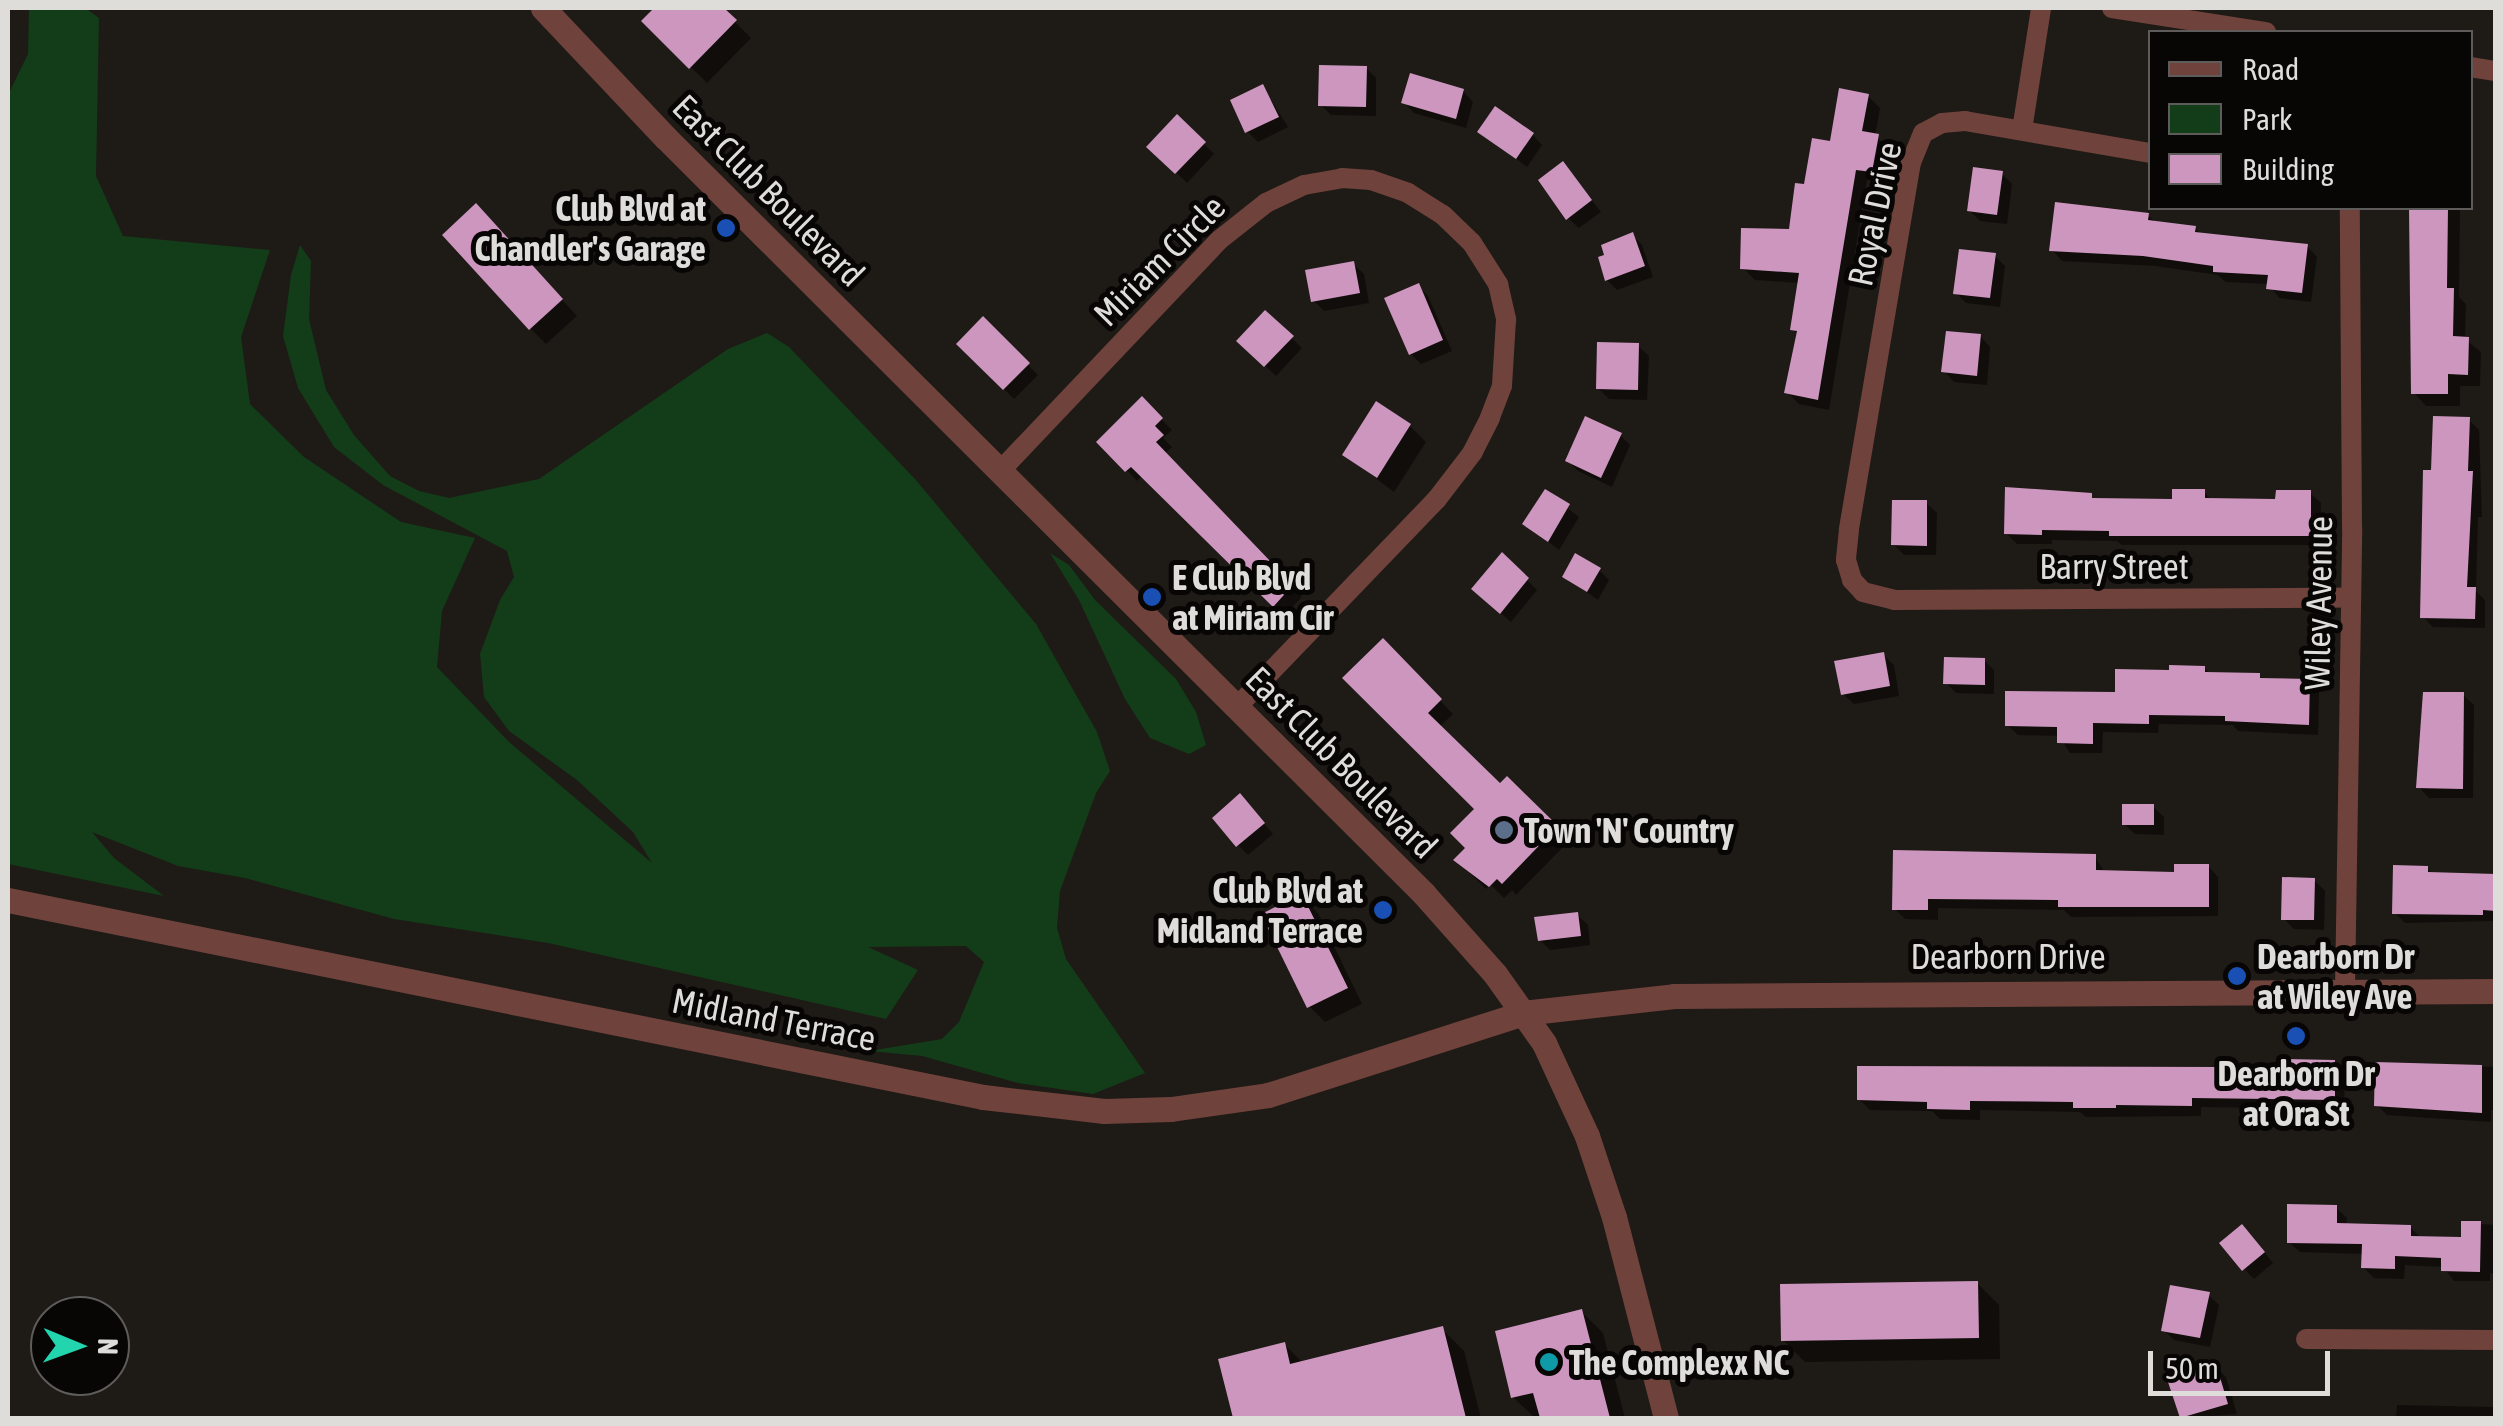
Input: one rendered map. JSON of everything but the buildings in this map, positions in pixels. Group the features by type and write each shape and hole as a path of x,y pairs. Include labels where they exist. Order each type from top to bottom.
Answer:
{"street":[{"name":"East Club Boulevard","path":"543,8 665,137 1002,469 1429,900 1523,1013 1544,1043 1587,1136 1614,1217 1666,1418"},
{"path":"2022,130 2041,8"},
{"path":"2112,8 2253,30"},
{"name":"Royal Drive","path":"1878,598 1852,580 1846,560 1916,145 1923,134 1942,123 2022,130 2148,154"},
{"name":"Miriam Circle","path":"1002,469 1218,240 1266,202 1304,186 1342,178 1371,180 1408,192 1443,216 1472,243 1498,284 1506,320 1502,386 1473,452 1437,499 1238,706"},
{"name":"Wiley Avenue","path":"2346,990 2351,212"},
{"name":"Barry Street","path":"1878,598 2351,598"},
{"name":"Midland Terrace","path":"8,900 964,1093 1071,1108 1171,1109 1268,1095 1523,1013"},
{"name":"Dearborn Drive","path":"1523,1013 1674,996 2496,990"},
{"path":"2306,1339 2496,1340"}],"green space":[{"path":"85,8 99,18 96,176 123,236 270,250 241,337 250,404 304,457 401,522 475,538 442,611 437,667 509,742 652,863 633,832 577,780 509,731 484,697 480,654 500,600 514,577 507,551 383,485 334,447 298,388 283,336 291,275 300,245 311,261 309,319 326,390 354,435 390,476 419,491 449,498 539,479 728,349 767,333 789,347 915,479 1036,624 1097,732 1110,771 1096,793 1060,891 1057,928 1066,959 1145,1073 1093,1094 1018,1083 922,1056 869,1051 942,1039 959,1022 984,962 966,946 868,947 918,970 886,1019 548,943 394,919 245,878 178,866 92,832 114,858 164,896 8,864 8,95 28,54 29,9"},
{"path":"1050,553 1069,565 1095,600 1176,679 1196,712 1206,745 1189,754 1150,738 1125,699 1079,600"}],"place":[{"name":"Club Blvd at Chandler's Garage","path":"726,228"},
{"name":"E Club Blvd at Miriam Cir","path":"1152,597"},
{"name":"Town 'N' Country","path":"1504,830"},
{"name":"Club Blvd at Midland Terrace","path":"1383,910"},
{"name":"Dearborn Dr at Wiley Ave","path":"2237,976"},
{"name":"Dearborn Dr at Ora St","path":"2296,1036"},
{"name":"The Complexx NC","path":"1549,1362"}]}
